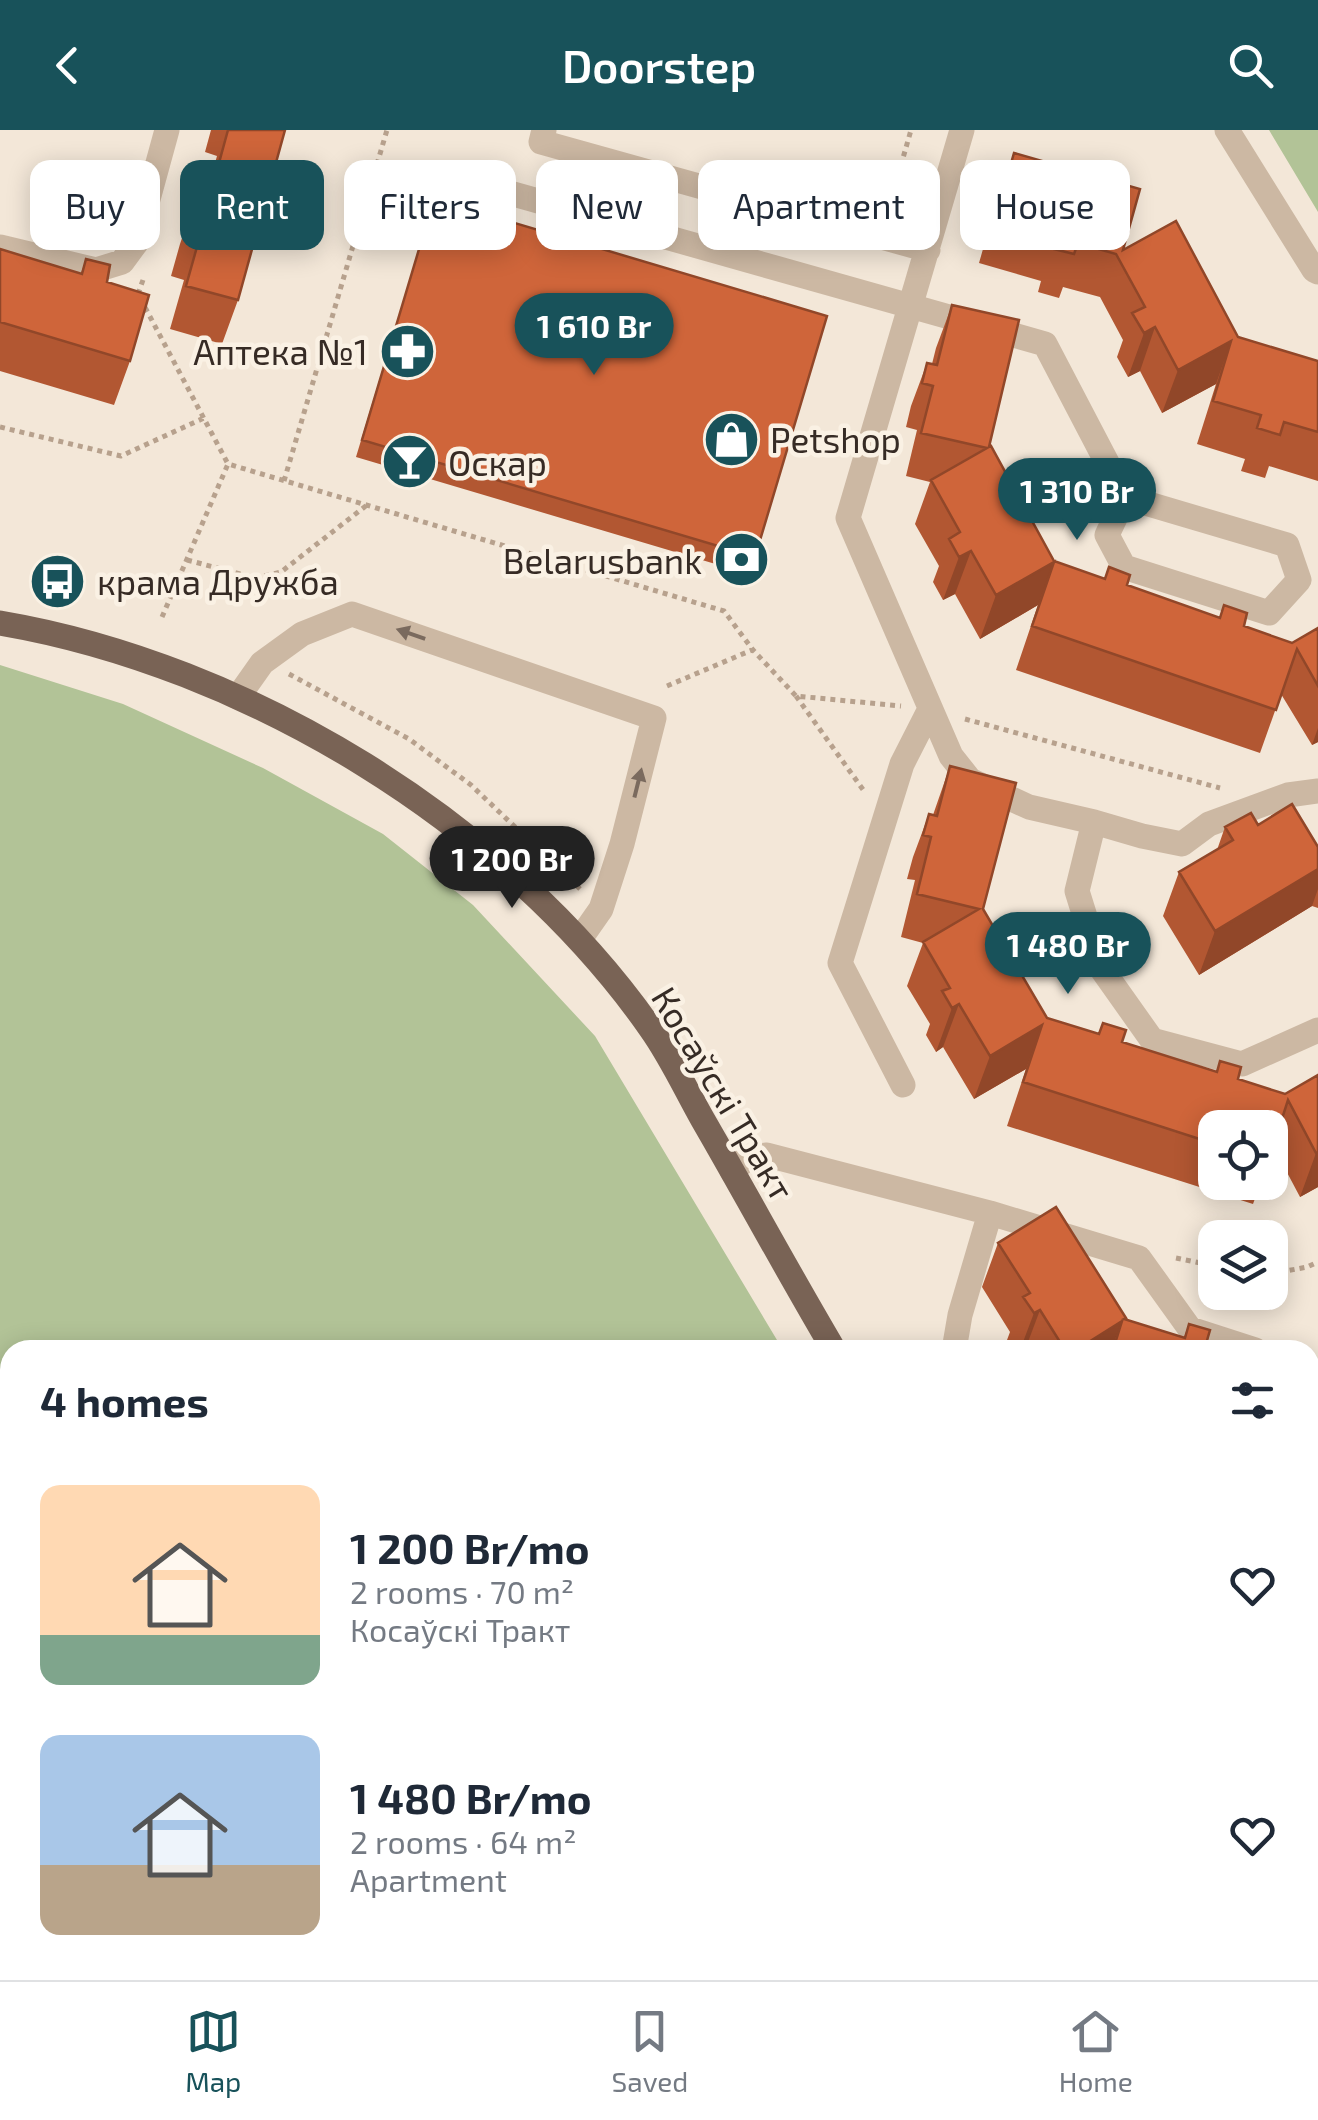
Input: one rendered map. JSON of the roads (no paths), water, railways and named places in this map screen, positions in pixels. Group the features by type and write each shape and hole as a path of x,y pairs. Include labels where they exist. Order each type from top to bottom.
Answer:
{"main road":[{"name":"Косаўскі Тракт","path":"0,623 123,652 238,697 333,746 410,794 518,878 580,939 652,1030 828,1340"}],"lane":[{"path":"0,247 96,270 122,262 136,243 167,130"},
{"path":"544,130 540,142 698,186"},
{"path":"940,208 962,130"},
{"path":"1227,130 1318,272"},
{"path":"516,195 1045,344 1126,497 1287,544 1299,580 1269,613 1124,567 1107,535 1126,497"},
{"path":"928,250 848,518 951,756 970,780 1029,807 1182,844 1209,824 1288,795 1318,791"},
{"path":"238,697 262,663 302,634 352,614 654,718 622,844 600,909 580,939"},
{"path":"903,1085 840,963 902,764 930,710"},
{"path":"1094,822 1076,891 1101,968 1152,1040 1242,1064 1318,1030"},
{"path":"732,1170 750,1157 767,1155 990,1213 1139,1258 1190,1329 1225,1340"},
{"path":"956,1340 990,1213"}],"place":[{"name":"Аптека №1","path":"407,351"},
{"name":"Petshop","path":"731,439"},
{"name":"Оскар","path":"409,462"},
{"name":"Belarusbank","path":"741,560"},
{"name":"крама Дружба","path":"58,581"}]}
